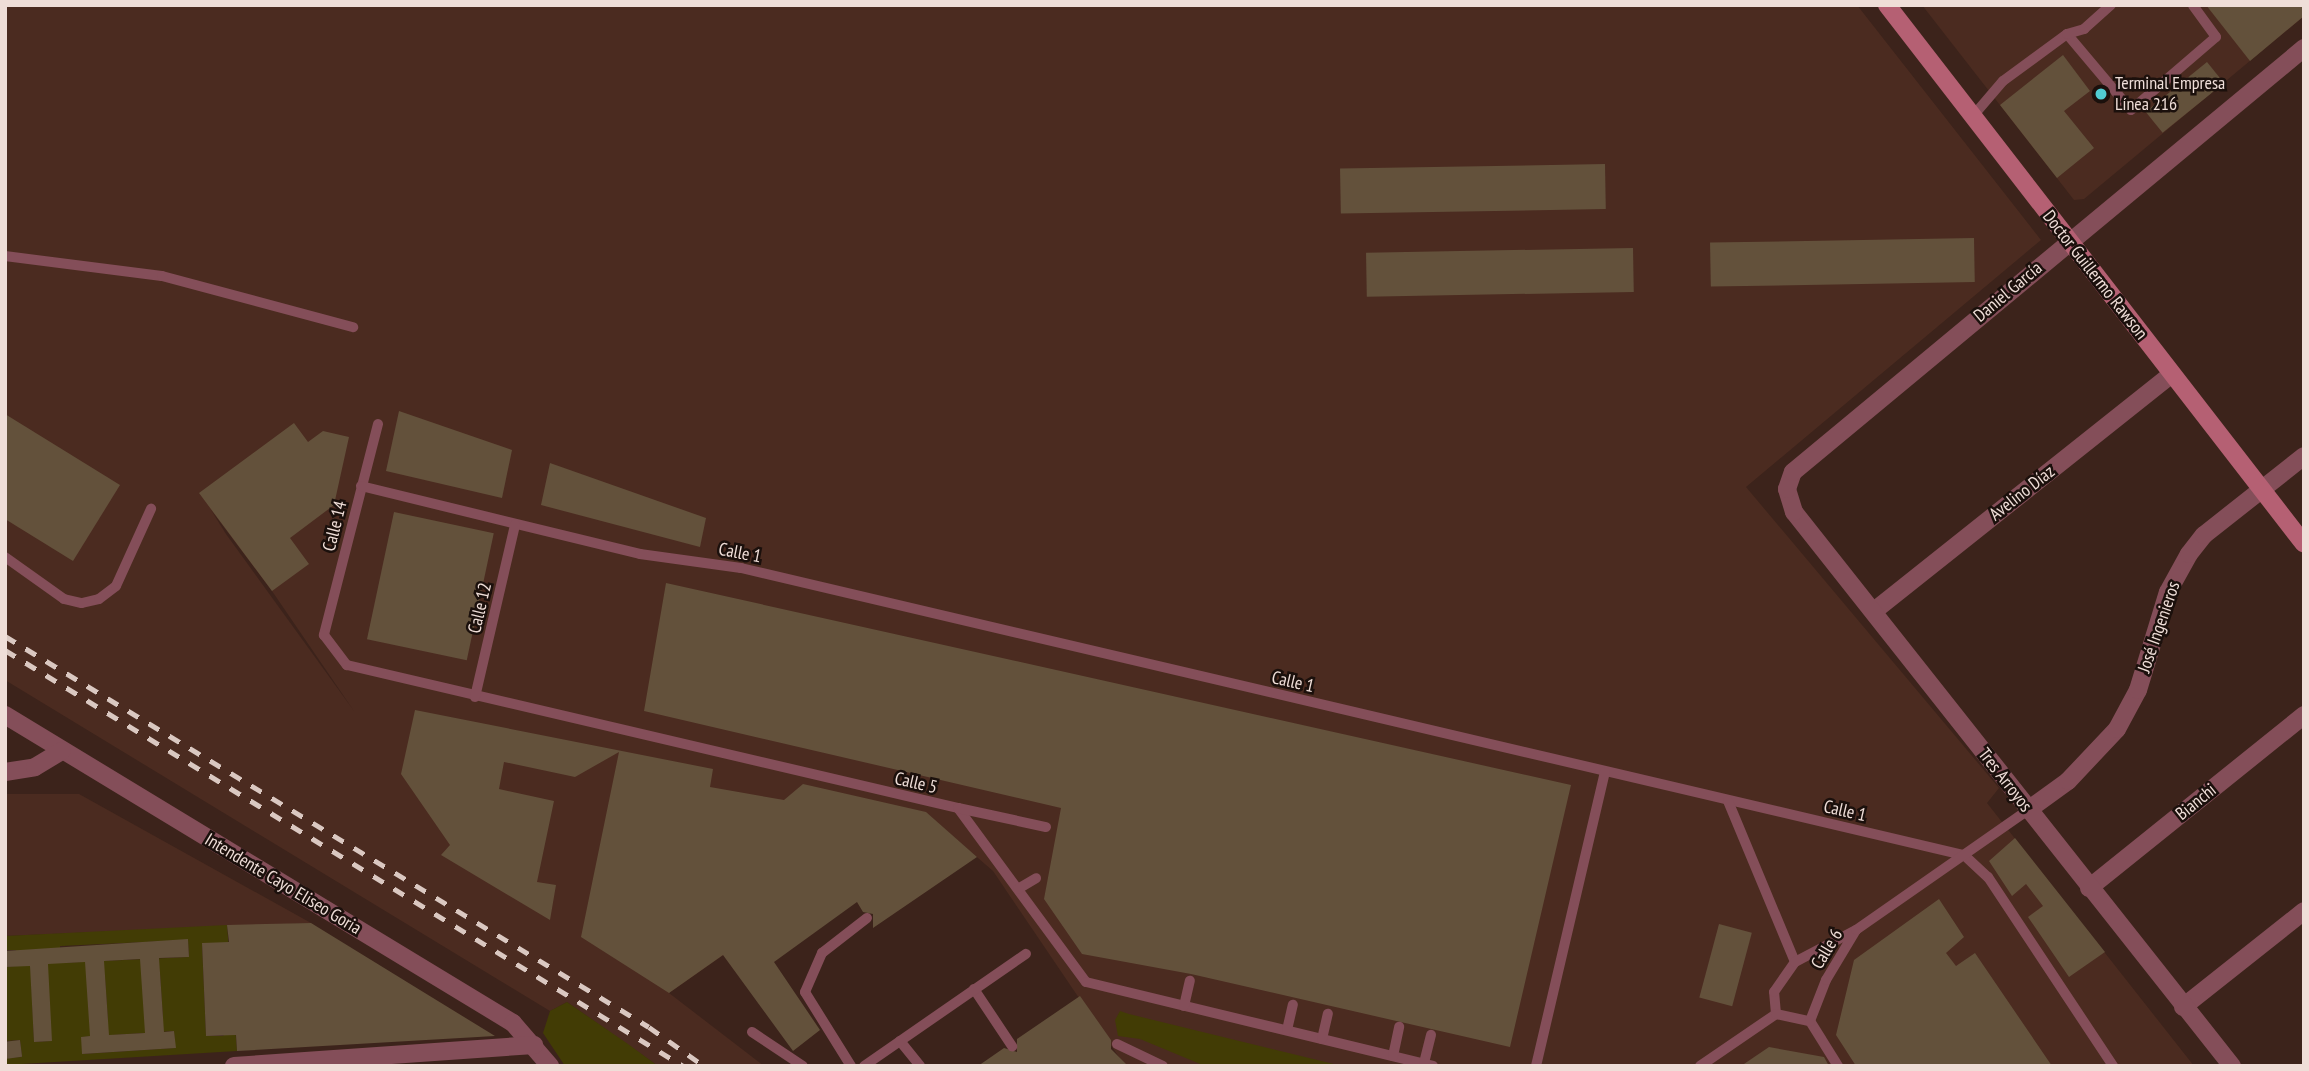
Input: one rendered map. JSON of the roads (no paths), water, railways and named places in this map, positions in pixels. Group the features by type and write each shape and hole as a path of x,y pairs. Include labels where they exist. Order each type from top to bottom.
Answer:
{"street":[{"name":"Doctor Guillermo Rawson","path":"1887,5 2304,544"},
{"name":"Daniel García","path":"1787,489 1793,472 2304,48"},
{"name":"Avelino Díaz","path":"1874,611 2171,374"},
{"name":"José Ingenieros","path":"2028,810 2068,781 2117,729 2138,690 2161,610 2177,572 2204,535 2304,456"},
{"name":"Tres Arroyos","path":"1787,489 1794,512 2232,1066"},
{"name":"Intendente Cayo Eliseo Goria","path":"5,715 513,1023 550,1066"},
{"name":"Bianchi","path":"2089,888 2304,715"},
{"path":"5,772 35,767 62,751"},
{"path":"2183,1007 2304,911"},
{"path":"234,1066 534,1045"}],"lane":[{"path":"1973,116 2003,81 2067,34 2084,29 2111,5"},
{"path":"2067,34 2131,110 2216,37 2193,5"},
{"path":"5,256 162,276 353,327"},
{"name":"Calle 14","path":"324,635 378,424"},
{"name":"Calle 1","path":"361,486 640,554 741,568 1964,855 1989,877 2113,1066"},
{"path":"5,556 64,599 82,603 99,599 116,586 151,509"},
{"name":"Calle 12","path":"475,697 515,525"},
{"name":"Calle 5","path":"324,635 347,664 362,671 958,808 1086,982 1429,1065"},
{"path":"1536,1066 1605,772"},
{"path":"1728,801 1795,962"},
{"path":"958,808 1046,827"},
{"name":"Calle 6","path":"1810,1021 1826,979 1856,930 2028,810"},
{"path":"1018,888 1036,878"},
{"path":"851,1066 805,992 822,953 867,918"},
{"path":"1776,1014 1774,992 1795,962 1856,930"},
{"path":"864,1066 1026,954"},
{"path":"1184,1006 1190,981"},
{"path":"974,989 1012,1046"},
{"path":"1287,1030 1293,1005"},
{"path":"1322,1039 1328,1014"},
{"path":"1700,1066 1776,1014 1810,1021 1838,1066"},
{"path":"1393,1056 1399,1027"},
{"path":"752,1032 803,1066"},
{"path":"1429,1065 1430,1035"},
{"path":"900,1041 920,1066"},
{"path":"1117,1044 1163,1066"}],"railway":[{"path":"5,636 649,1027 704,1066"},
{"path":"5,650 683,1066"}],"place":[{"name":"Terminal Empresa Línea 216","path":"2101,94"}]}
